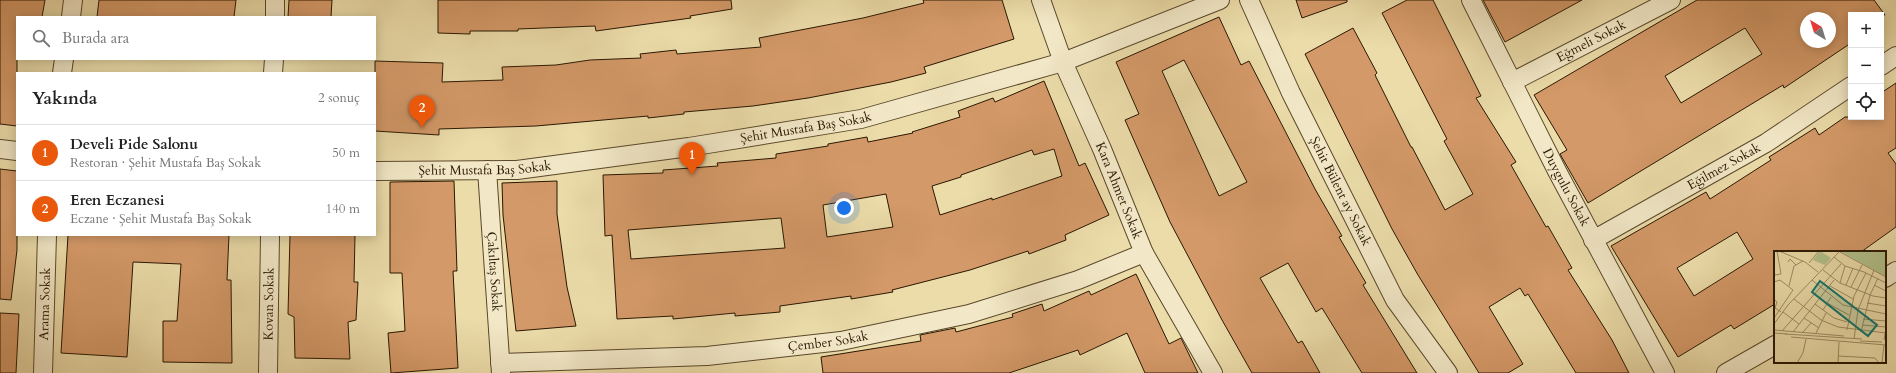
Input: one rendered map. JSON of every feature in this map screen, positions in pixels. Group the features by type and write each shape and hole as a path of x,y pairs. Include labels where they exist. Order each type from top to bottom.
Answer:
{"street":[{"path":"71,16 73,0"},
{"path":"275,0 275,16"},
{"name":"Kara Ahmet Sokak","path":"1040,0 1063,62 1102,149 1144,253 1213,373"},
{"name":"Şehit Mustafa Baş Sokak","path":"376,170 517,170 682,148 861,119 1063,62 1220,0"},
{"name":"Şehit Bülent ay Sokak","path":"1250,0 1291,93 1395,300 1448,373"},
{"name":"Duygulu Sokak","path":"1470,0 1593,240 1665,373"},
{"name":"Eğmeli Sokak","path":"1512,82 1671,0"},
{"path":"1884,64 1896,56"},
{"path":"62,72 64,60"},
{"path":"273,72 274,60"},
{"name":"Eğilmez Sokak","path":"1593,240 1766,142 1848,88"},
{"path":"0,149 16,151"},
{"name":"Çakıltaş Sokak","path":"487,170 501,368"},
{"name":"Arama Sokak","path":"43,373 47,236"},
{"name":"Kovan Sokak","path":"268,373 270,236"},
{"name":"Çember Sokak","path":"501,368 707,356 841,341 969,314 1078,280 1144,253"},
{"path":"1886,277 1896,271"},
{"path":"1726,373 1774,346"}],"building":[{"path":"0,0 45,0 42,16 16,16 16,126 0,124"},
{"path":"99,0 236,0 234,16 97,16"},
{"path":"289,0 332,0 331,16 288,16"},
{"path":"438,0 731,0 732,9 690,16 691,18 596,31 595,26 518,29 518,31 470,31 470,34 438,33"},
{"path":"923,0 1002,0 1014,39 924,67 926,73 891,82 808,98 753,106 684,112 684,114 648,118 648,116 536,126 439,129 439,135 376,131 375,61 443,63 442,82 503,80 502,67 556,65 590,60 641,58 640,54 676,50 677,54 761,47 759,38 863,18 924,3"},
{"path":"1296,0 1347,0 1347,2 1302,18"},
{"path":"1407,0 1433,0 1481,96 1476,98 1516,162 1511,165 1546,227 1548,226 1572,268 1568,270 1612,340 1629,373 1576,373 1528,294 1525,296 1520,288 1489,307 1523,364 1508,373 1479,373 1418,275 1392,229 1305,54 1353,28 1377,73 1375,75 1411,147 1445,210 1473,194 1444,141 1447,139 1382,13"},
{"path":"1483,0 1582,0 1505,42"},
{"path":"1697,0 1874,0 1883,12 1848,12 1848,45 1784,88 1783,85 1588,203 1560,154 1567,150 1534,95","holes":["1745,28 1762,54 1681,103 1665,76"]},
{"path":"1219,17 1241,65 1249,61 1315,189 1342,236 1339,237 1366,283 1363,285 1417,373 1362,373 1322,308 1316,312 1288,263 1260,278 1298,343 1302,341 1320,373 1252,373 1170,222 1125,120 1139,114 1116,62","holes":["1184,60 1247,182 1219,196 1162,71"]},
{"path":"1044,81 1079,166 1085,163 1109,215 1065,235 1066,240 1029,254 1028,251 970,270 892,290 893,292 851,299 851,296 780,306 780,312 735,316 735,313 673,319 673,316 617,319 612,235 605,236 603,175 663,173 663,170 718,166 717,163 776,158 776,154 828,146 828,144 867,137 868,142 913,133 912,132 960,117 958,111 993,98 995,102","holes":["1054,149 1062,176 992,200 992,198 940,215 932,186 961,177 961,175 1032,150 1034,155","886,194 893,227 827,237 823,205","781,218 785,248 631,259 628,230"]},
{"path":"1896,83 1896,148 1888,153 1896,164 1896,227 1862,251 1774,251 1774,305 1734,329 1731,325 1678,357 1611,246 1706,192 1710,199 1771,160 1769,157 1815,128 1819,135 1845,117 1848,117 1848,120 1884,120 1884,91","holes":["1737,232 1753,259 1694,296 1677,268"]},
{"path":"0,169 16,171 17,250 11,300 0,299"},
{"path":"454,181 457,271 453,271 458,368 391,373 388,333 405,331 402,273 390,273 390,182"},
{"path":"557,181 557,214 567,287 576,326 516,331 503,215 502,183"},
{"path":"68,236 229,236 227,280 231,280 232,363 163,362 163,321 177,321 181,264 133,262 127,357 61,353"},
{"path":"290,236 355,236 354,282 358,282 356,320 348,322 350,359 295,358 294,317 288,314"},
{"path":"1136,274 1169,344 1181,338 1198,373 1145,373 1127,333 1080,355 1078,350 1009,373 823,373 821,357 921,341 920,335 955,328 956,332 1013,317 1012,314 1042,304 1044,311 1089,291 1091,295"},
{"path":"0,313 19,314 16,373 0,373"}],"place":[{"name":"Eren Eczanesi","path":"422,128"},
{"name":"Develi Pide Salonu","path":"692,175"}]}
